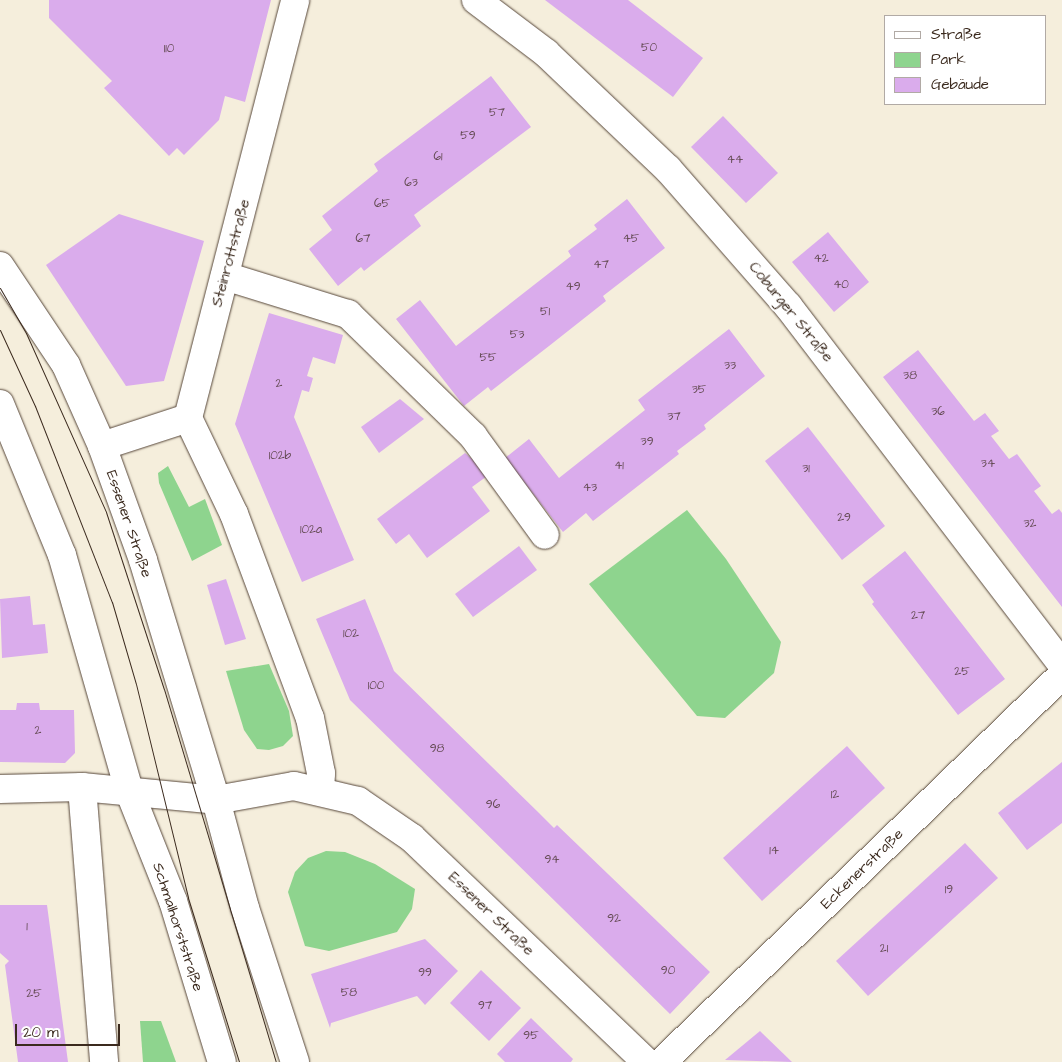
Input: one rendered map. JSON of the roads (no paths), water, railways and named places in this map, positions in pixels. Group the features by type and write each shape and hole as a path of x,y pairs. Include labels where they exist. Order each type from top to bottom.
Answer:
{"street":[{"name":"Steinrottstraße","path":"188,418 295,0"},
{"name":"Coburger Straße","path":"476,0 546,53 668,169 788,306 1062,665"},
{"name":"Essener Straße","path":"0,266 66,365 102,446 143,560 216,800"},
{"path":"225,276 348,314 473,436 545,535"},
{"path":"0,404 10,447 62,554 130,793"},
{"path":"102,446 188,418 234,514 310,718 321,773 320,791"},
{"name":"Eckenerstraße","path":"662,1062 1062,675"},
{"name":"Essener Straße","path":"0,789 82,787 216,800 294,786 358,800 412,838 646,1062"},
{"path":"82,787 104,1062"},
{"name":"Schmalhorststraße","path":"130,793 173,901 222,1062"},
{"path":"216,800 245,908 295,1062"}],"tram line":[{"path":"0,288 26,333 106,512 164,689 276,1062"},
{"path":"0,330 35,406 112,602 136,684 188,898 239,1062"}]}
